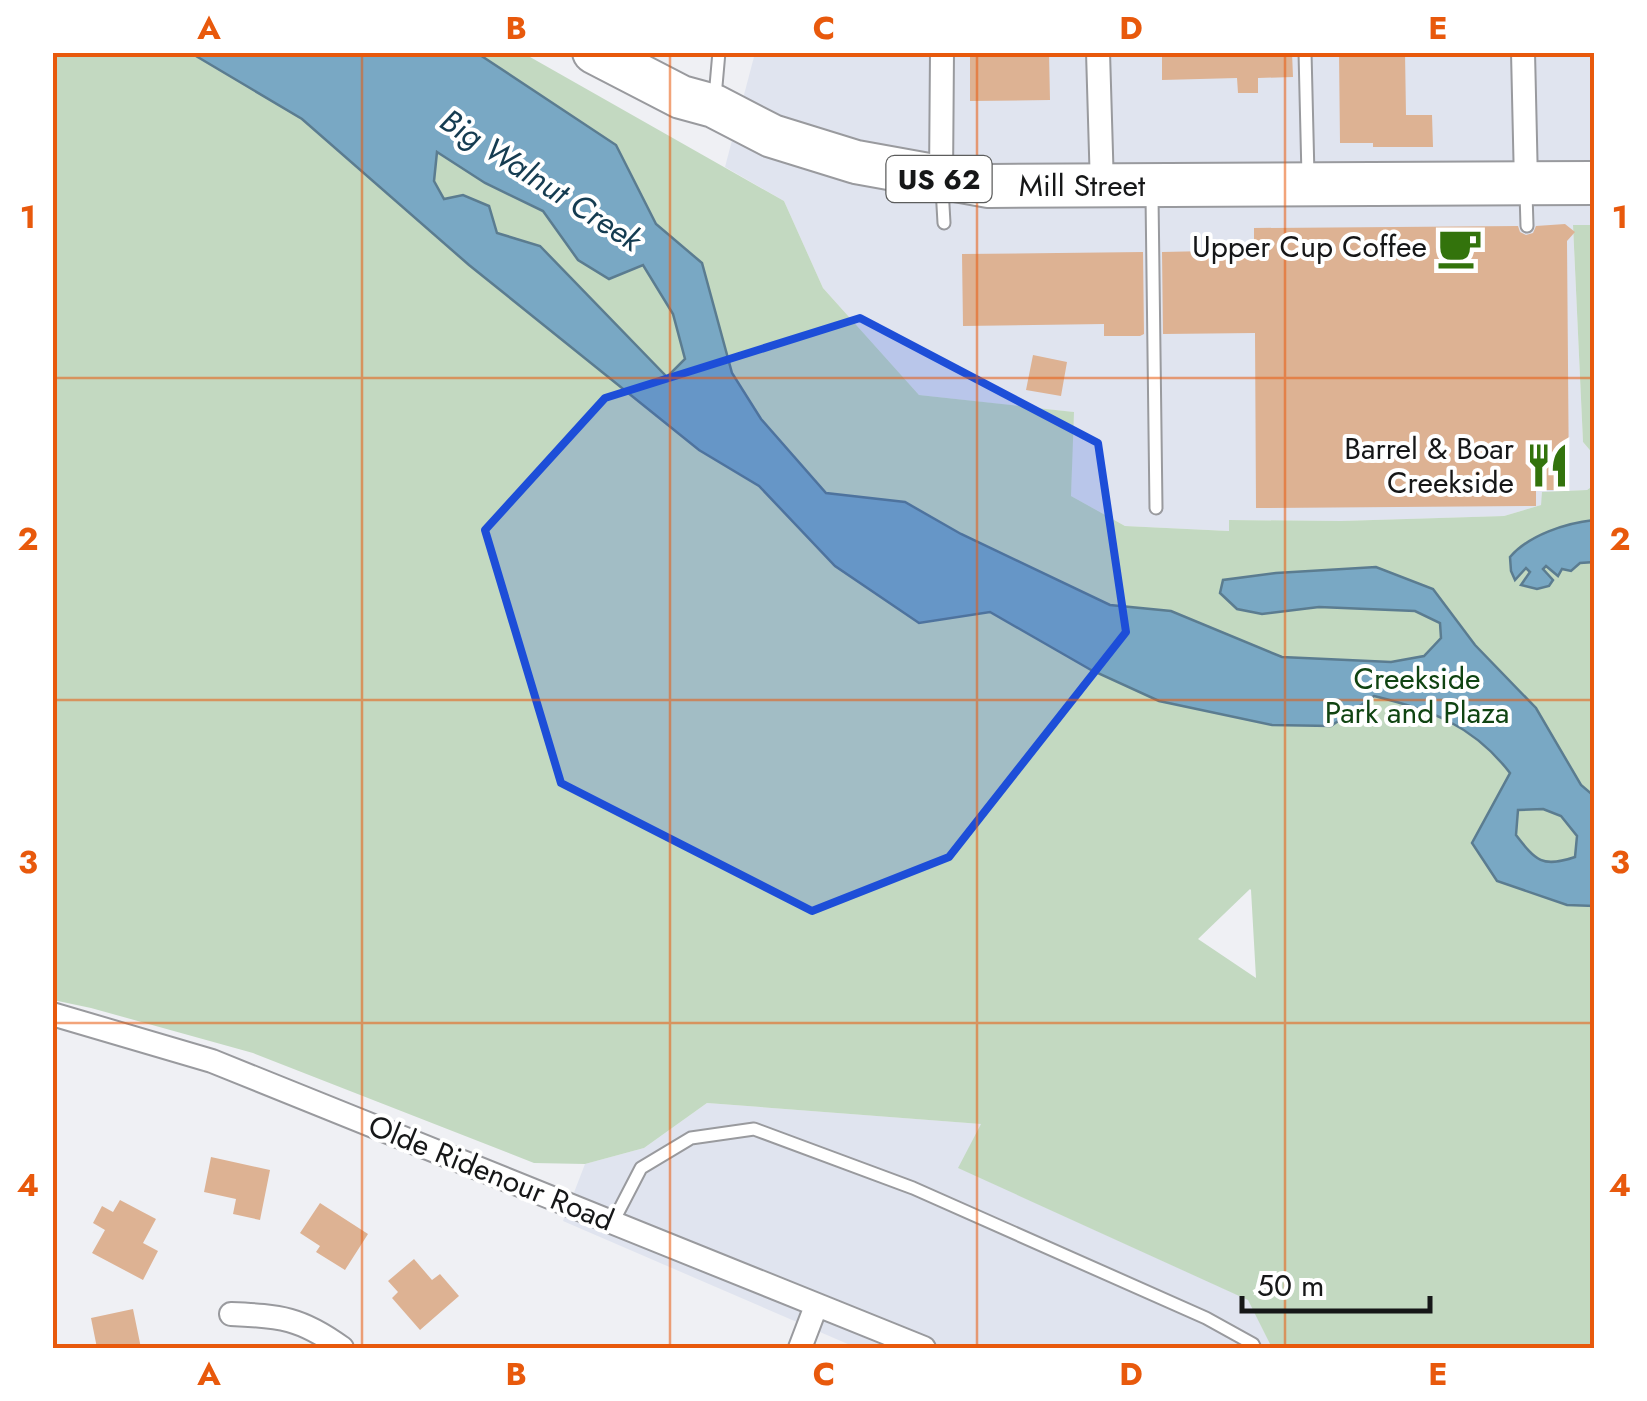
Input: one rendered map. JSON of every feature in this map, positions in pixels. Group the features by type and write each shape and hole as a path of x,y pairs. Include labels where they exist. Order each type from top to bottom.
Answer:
{"highway":[{"name":"Mill Street","path":"594,52 772,136 856,162 989,186 1594,183"}],"street":[{"path":"942,52 942,179"},
{"path":"1098,52 1102,187"},
{"path":"1523,52 1526,184"},
{"name":"Olde Ridenour Road","path":"52,1014 212,1062 924,1348"},
{"path":"800,1348 816,1306"},
{"path":"231,1314 281,1316 342,1348"}],"lane":[{"path":"714,106 719,52"},
{"path":"1305,52 1308,185"},
{"path":"942,179 944,223"},
{"path":"1526,184 1527,226"},
{"path":"1152,186 1156,508"},
{"path":"613,1222 641,1168 692,1138 754,1129 881,1176 1206,1318 1254,1344 1254,1348"}],"highlighted area":[{"path":"860,318 1098,443 1126,632 949,857 812,911 561,783 485,530 605,398"}],"shaded area":[{"path":"755,53 1594,53 1594,225 1573,226 1583,442 1594,455 1594,485 1587,490 1543,492 1541,505 1504,516 1230,520 1230,531 1125,526 1071,496 1073,412 919,395 823,288 784,201 725,167"},
{"path":"707,1103 982,1124 959,1168 1249,1300 1272,1348 857,1348 563,1221 585,1164 644,1148"}],"green space":[{"name":"Creekside Park and Plaza","path":"52,53 191,53 302,119 469,265 699,450 759,486 835,566 919,623 990,612 1091,670 1159,701 1171,611 1110,605 961,534 905,502 826,493 761,419 732,372 702,264 656,224 616,146 477,53 523,53 784,201 823,288 919,395 1074,412 1071,496 1125,526 1229,531 1229,520 1504,516 1541,505 1542,492 1587,490 1594,485 1594,1348 1272,1348 1248,1300 958,1168 981,1124 707,1103 644,1148 585,1164 534,1163 253,1053 53,1000","holes":["1251,890 1256,978 1198,939"]},
{"path":"437,152 486,183 543,211 578,260 609,279 643,264 673,314 686,359 668,378 540,246 497,233 444,199 434,181"},
{"path":"1573,225 1594,225 1594,455 1583,442"}],"water":[{"name":"Big Walnut Creek","path":"191,53 477,53 616,145 656,224 702,263 732,373 761,419 826,493 905,502 961,534 1110,605 1171,611 1282,657 1391,662 1424,656 1441,638 1440,623 1415,611 1319,607 1262,614 1237,609 1220,593 1223,580 1376,567 1433,589 1475,645 1536,708 1581,785 1594,796 1594,906 1567,905 1497,881 1472,843 1510,773 1466,731 1432,714 1374,696 1331,726 1272,725 1159,701 1091,670 990,612 919,623 835,566 759,486 699,450 469,265 302,119","holes":["437,152 485,183 543,211 578,260 609,279 643,265 673,314 685,359 667,377 540,246 497,233 489,206 463,195 444,199 434,181","1543,809 1561,816 1577,836 1575,857 1555,862 1541,860 1516,835 1518,810"]},
{"path":"1594,520 1594,562 1580,563 1571,571 1562,569 1558,576 1546,566 1543,569 1553,580 1549,586 1537,589 1521,585 1530,572 1526,568 1515,580 1510,557 1527,542 1549,531"}],"building":[{"path":"970,52 1049,52 1050,100 970,101"},
{"path":"1162,52 1292,52 1293,77 1258,78 1258,93 1238,93 1237,78 1162,80"},
{"path":"1339,52 1405,52 1406,115 1432,115 1433,147 1340,143"},
{"path":"1565,224 1575,232 1567,241 1569,490 1536,490 1536,506 1256,508 1255,333 1163,334 1162,252 1254,250 1254,228 1518,226 1526,235 1533,233 1536,226"},
{"path":"1143,252 1144,334 1140,336 1104,336 1104,324 963,326 962,254"},
{"path":"1033,355 1067,362 1061,396 1026,390"},
{"path":"211,1157 270,1170 260,1220 233,1214 236,1199 204,1192"},
{"path":"120,1200 156,1219 143,1243 158,1251 143,1280 92,1253 105,1230 93,1223 102,1206 113,1212"},
{"path":"320,1203 368,1234 345,1270 316,1252 320,1246 300,1233"},
{"path":"414,1259 432,1280 440,1274 459,1296 420,1330 392,1298 398,1292 388,1281"},
{"path":"133,1309 141,1348 97,1348 91,1318"}],"place":[{"name":"Upper Cup Coffee","path":"1460,247"},
{"name":"Barrel & Boar Creekside","path":"1547,466"}]}
